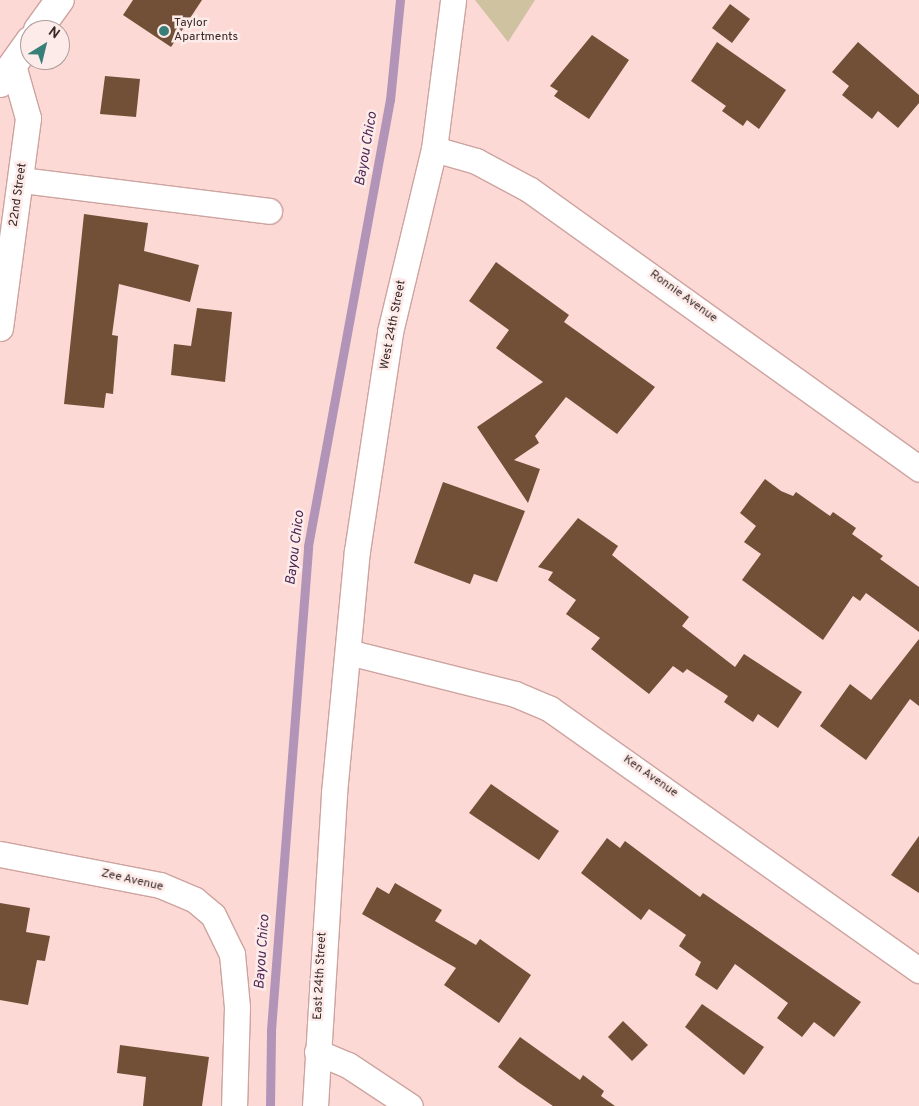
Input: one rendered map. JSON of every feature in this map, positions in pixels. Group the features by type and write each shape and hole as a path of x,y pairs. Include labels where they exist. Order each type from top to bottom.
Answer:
{"street":[{"path":"45,20 60,0"},
{"name":"West 24th Street","path":"330,846 357,551 390,332 434,150 453,0"},
{"path":"6,74 20,55"},
{"name":"22nd Street","path":"0,328 21,180 28,104 6,74"},
{"name":"Ronnie Avenue","path":"434,150 476,161 530,190 919,469"},
{"path":"21,180 269,211"},
{"name":"Ken Avenue","path":"348,652 515,694 550,709 919,970"},
{"name":"East 24th Street","path":"315,1106 330,846"},
{"name":"Zee Avenue","path":"0,854 160,885 195,900 213,915 232,954 237,1007 234,1106"},
{"path":"317,1052 348,1065 410,1106"}],"shaded area":[{"path":"475,0 535,0 508,42"}],"building":[{"name":"Taylor Apartments","path":"133,0 202,0 171,47 123,15"},
{"path":"730,4 750,19 732,43 712,28"},
{"path":"592,35 629,60 589,119 554,96 558,91 550,86"},
{"path":"717,42 786,90 759,129 747,120 743,126 722,111 726,106 691,81"},
{"path":"858,42 919,95 919,103 898,128 878,111 872,119 842,95 849,86 832,72"},
{"path":"105,76 140,79 136,117 100,114"},
{"path":"84,214 148,223 144,251 199,265 190,302 119,284 112,335 118,336 113,394 106,393 104,408 64,404"},
{"path":"496,262 569,315 564,322 655,387 617,434 566,397 535,436 539,443 514,460 540,469 528,503 477,427 543,382 496,348 509,330 469,301"},
{"path":"197,308 232,312 225,382 171,375 174,344 191,346"},
{"path":"765,479 781,491 793,496 796,492 830,516 833,512 856,528 852,534 883,556 880,559 919,587 919,632 866,593 860,601 853,596 823,640 742,580 761,554 744,542 756,526 740,513"},
{"path":"443,482 525,511 497,582 474,574 470,584 414,563"},
{"path":"578,518 618,546 612,555 689,617 682,626 735,667 744,654 802,692 778,728 758,714 753,722 724,702 728,696 687,669 683,673 673,666 649,694 591,649 600,638 566,614 576,600 548,580 553,572 538,567"},
{"path":"919,639 919,706 910,699 866,760 820,726 850,684 871,700"},
{"path":"491,784 559,831 539,860 469,813"},
{"path":"919,836 919,893 891,875"},
{"path":"607,838 620,848 625,841 700,897 703,893 861,1002 834,1037 814,1022 802,1037 777,1018 788,1003 735,964 717,990 695,975 701,962 679,946 686,935 649,909 641,920 581,873"},
{"path":"395,883 442,910 435,921 476,945 480,939 531,975 499,1023 444,985 456,968 362,914 377,887 389,894"},
{"path":"0,903 30,908 26,932 50,936 45,961 37,960 28,1005 0,1000"},
{"path":"702,1004 764,1047 744,1075 685,1027"},
{"path":"623,1021 648,1045 632,1061 608,1037"},
{"path":"520,1037 580,1080 583,1075 604,1091 601,1096 615,1106 553,1106 518,1082 498,1067"},
{"path":"120,1045 209,1057 202,1106 143,1106 146,1077 117,1073"}],"waterway":[{"name":"Bayou Chico","path":"270,1106 271,1030 308,546 390,100 400,0"}],"place":[{"name":"Taylor Apartments","path":"164,31"}]}
